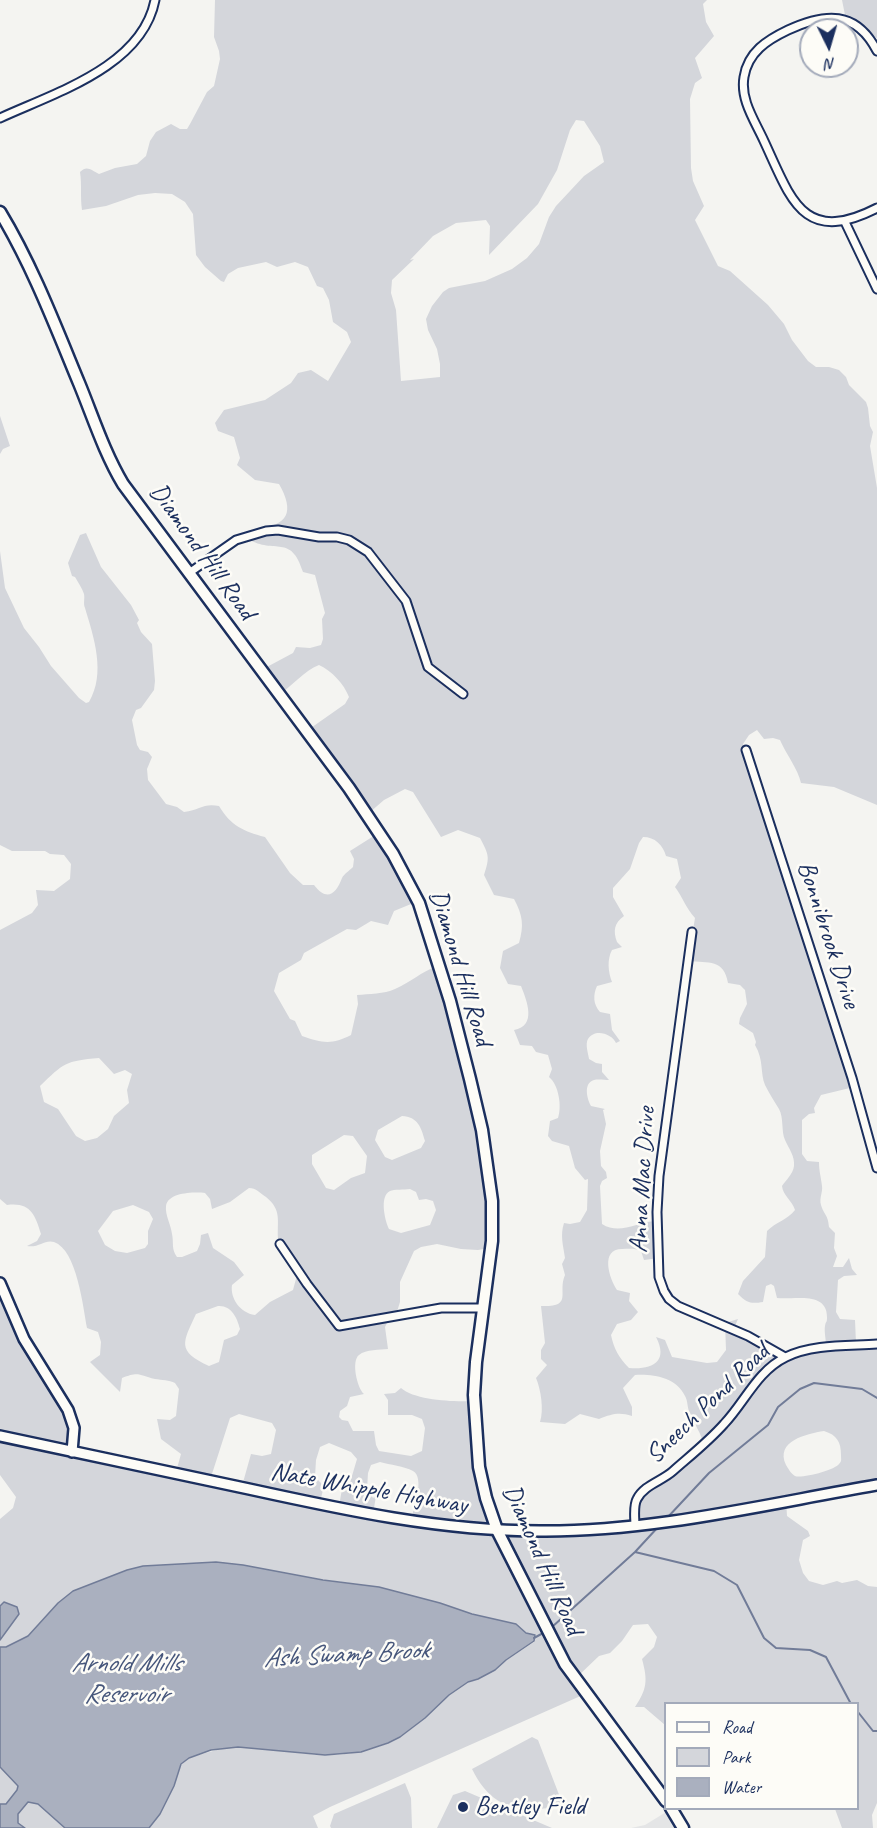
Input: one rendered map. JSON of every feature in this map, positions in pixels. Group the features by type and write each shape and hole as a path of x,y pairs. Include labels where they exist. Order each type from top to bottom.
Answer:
{"main road":[{"name":"Diamond Hill Road","path":"0,212 34,276 114,468 135,500 379,832 407,877 419,903 450,1000 482,1130 492,1201 493,1221 474,1395 475,1431 486,1498 497,1530 543,1623 573,1677 664,1798"},
{"path":"0,1283 24,1339 72,1419 74,1437 72,1452"},
{"name":"Nate Whipple Highway","path":"0,1436 365,1514 433,1525 497,1530 581,1530 635,1526 877,1485"},
{"path":"672,1810 683,1828"}],"street":[{"path":"0,118 95,74 117,60 138,38 155,0"},
{"path":"877,51 867,35 854,25 830,18 813,19 764,43 753,55 743,78 746,103 792,200 812,216 828,222 845,222 877,208"},
{"path":"845,222 877,289"},
{"path":"189,573 236,540 266,531 278,530 319,537 337,537 357,544 368,552 406,601 428,667 463,694"},
{"name":"Bonnibrook Drive","path":"746,750 852,1078 877,1168"},
{"name":"Anna Mac Drive","path":"692,932 659,1176 657,1212 659,1277 664,1291 678,1306 748,1336 785,1357"},
{"path":"280,1244 339,1326 441,1308 484,1308"},
{"name":"Sneech Pond Road","path":"635,1526 636,1500 645,1489 667,1476 716,1433 760,1378 785,1357 811,1350 877,1344"}],"shaded area":[{"path":"672,1810 684,1828 631,1828 645,1825"}],"green space":[{"path":"215,0 707,0 703,4 706,22 714,36 695,58 702,78 695,83 690,99 691,168 693,181 704,206 695,220 718,266 730,271 768,305 784,324 792,340 808,361 816,367 839,370 846,377 849,385 866,402 873,432 870,446 877,488 877,805 834,787 801,783 780,740 764,739 757,730 749,735 743,744 765,803 854,1087 821,1095 814,1108 815,1113 809,1114 802,1120 802,1154 807,1161 819,1162 821,1205 829,1227 835,1233 834,1248 837,1256 833,1267 843,1267 849,1258 852,1269 857,1275 844,1276 838,1280 836,1312 840,1319 855,1320 856,1343 877,1342 877,1484 786,1500 787,1516 808,1531 810,1536 803,1540 799,1560 803,1573 809,1581 823,1585 837,1581 842,1583 857,1580 868,1586 877,1587 877,1803 872,1815 873,1828 842,1828 835,1810 859,1810 859,1702 664,1702 664,1724 644,1707 635,1707 645,1684 642,1659 654,1647 657,1637 648,1624 633,1625 610,1653 599,1656 577,1677 585,1694 330,1807 313,1816 318,1828 149,1828 169,1797 180,1766 188,1759 233,1747 328,1755 357,1752 386,1744 410,1730 453,1692 478,1679 534,1642 529,1633 516,1624 472,1614 379,1587 216,1562 143,1566 73,1591 58,1603 28,1636 6,1647 0,1647 0,1640 18,1613 4,1602 0,1606 0,1519 13,1508 16,1497 0,1475 0,1283 15,1320 68,1408 71,1448 176,1472 181,1454 161,1439 157,1419 170,1420 176,1416 179,1389 175,1383 139,1374 132,1375 122,1378 120,1392 90,1362 100,1355 101,1342 98,1332 87,1328 78,1280 68,1256 62,1247 54,1242 27,1246 37,1241 41,1234 34,1215 21,1205 7,1205 0,1199 0,930 32,913 38,905 36,890 54,891 70,879 71,864 64,855 50,854 45,851 12,851 0,845 0,551 5,588 24,628 51,666 86,703 89,702 97,679 97,655 84,606 84,594 75,577 72,576 68,563 80,535 86,533 101,567 131,605 139,620 137,623 141,632 152,644 154,690 141,708 136,710 132,720 137,745 140,750 148,752 152,757 147,769 148,780 166,804 184,812 205,806 219,806 238,827 265,837 290,873 303,885 314,885 327,894 334,892 343,877 353,867 354,859 350,851 380,832 416,902 394,911 388,925 371,921 356,930 347,929 304,953 301,960 279,973 274,991 290,1019 295,1021 302,1036 332,1042 351,1035 358,1004 357,995 391,991 437,966 467,1076 491,1200 489,1248 461,1249 437,1244 414,1251 400,1282 400,1302 396,1315 390,1317 385,1327 388,1349 373,1350 359,1355 355,1363 356,1374 364,1394 350,1397 347,1406 340,1411 339,1417 348,1421 353,1431 374,1431 379,1451 411,1456 422,1451 425,1428 422,1419 412,1415 388,1415 388,1400 384,1394 395,1393 401,1388 424,1398 471,1401 496,1528 634,1525 637,1499 704,1445 681,1390 670,1381 649,1375 635,1375 623,1388 632,1407 632,1416 616,1414 599,1419 580,1414 565,1424 540,1422 541,1400 536,1378 547,1365 541,1359 541,1350 545,1343 541,1306 551,1306 561,1301 565,1275 562,1264 565,1258 562,1240 563,1227 564,1223 580,1222 587,1210 588,1179 585,1180 575,1168 569,1146 552,1141 548,1136 550,1121 558,1118 560,1108 559,1096 549,1077 552,1069 548,1055 536,1052 532,1046 520,1045 514,1030 526,1024 527,1005 521,986 508,984 500,968 503,951 519,943 522,921 519,911 514,899 494,895 484,875 488,856 480,838 458,830 441,837 413,792 405,789 384,800 369,813 308,730 345,704 349,697 333,674 319,665 303,674 280,694 265,668 293,653 296,647 310,648 321,645 322,619 325,613 315,575 303,572 293,553 281,547 248,539 254,535 257,528 268,527 282,521 286,516 287,502 279,484 255,480 237,465 240,458 234,437 218,431 215,423 224,410 265,400 291,383 298,373 311,370 328,381 351,342 347,332 333,322 329,300 323,288 317,286 308,267 295,262 277,267 266,262 238,268 228,274 224,282 221,281 205,267 196,255 193,214 185,202 172,194 138,195 106,206 82,210 80,172 82,170 89,169 99,174 137,164 146,156 150,141 156,132 171,124 180,129 187,129 207,92 214,86 220,59 214,37","holes":["576,120 584,121 600,146 604,162 584,176 556,206 549,217 539,244 527,258 512,269 485,281 449,288 443,292 432,306 426,319 428,330 437,349 440,377 401,381 396,310 391,293 392,280 433,236 456,223 486,220 490,226 489,255 538,204 557,170 570,130","643,837 658,842 666,856 677,859 681,878 675,887 695,918 688,961 719,966 726,975 728,983 740,985 745,990 747,1004 739,1024 753,1033 765,1085 781,1113 784,1136 793,1156 792,1172 782,1186 795,1210 767,1231 765,1257 743,1281 738,1294 749,1302 763,1302 766,1286 771,1284 774,1286 777,1298 808,1298 822,1303 827,1317 826,1345 783,1354 735,1326 738,1319 725,1323 726,1350 717,1362 707,1363 672,1357 665,1340 656,1337 660,1346 659,1358 656,1363 645,1368 629,1368 615,1349 611,1335 617,1324 631,1320 638,1312 629,1301 630,1293 617,1290 614,1285 608,1265 611,1254 615,1250 634,1249 641,1251 644,1260 659,1258 654,1221 621,1228 602,1224 600,1186 607,1178 601,1166 600,1151 606,1124 603,1110 605,1109 591,1106 587,1092 588,1084 591,1082 609,1080 602,1072 602,1064 589,1059 588,1039 595,1034 603,1033 616,1043 620,1041 612,1030 610,1014 600,1012 594,999 597,986 612,982 609,957 612,950 622,947 617,942 615,931 616,924 624,916 613,897 613,888 630,869","99,1058 114,1074 125,1070 132,1074 127,1090 129,1103 114,1116 108,1129 97,1138 85,1141 76,1136 58,1109 44,1102 40,1086 66,1064","402,1116 415,1121 425,1141 421,1148 392,1160 385,1157 375,1140 378,1130","344,1135 353,1136 367,1156 365,1173 351,1178 334,1190 326,1188 312,1164 312,1155","249,1188 266,1197 277,1211 278,1239 300,1264 293,1290 270,1302 255,1315 245,1311 234,1300 232,1285 244,1275 234,1262 213,1248 208,1233 201,1235 197,1251 177,1257 173,1249 166,1213 168,1201 177,1195 205,1193 210,1199 212,1209 230,1202","410,1189 416,1192 419,1200 433,1201 436,1210 430,1225 401,1233 389,1229 384,1203 387,1194 394,1190","133,1205 149,1212 153,1219 148,1231 148,1244 145,1248 127,1253 115,1251 105,1245 98,1231 113,1211","218,1306 226,1307 233,1313 240,1329 237,1335 224,1340 219,1362 209,1366 191,1355 185,1345 196,1314","239,1414 272,1423 276,1430 271,1454 262,1456 251,1454 242,1486 211,1477 230,1418","824,1431 832,1435 840,1446 841,1462 831,1469 798,1477 786,1465 785,1450 788,1444 809,1434","329,1443 351,1452 357,1459 349,1486 342,1489 339,1506 320,1502 324,1486 315,1477 316,1460 320,1447","380,1462 413,1471 418,1480 418,1486 411,1520 373,1514 376,1496 373,1498 367,1489 371,1465"]},
{"path":"842,0 877,0 877,38 859,31 859,18 846,18"},
{"path":"0,416 10,446 3,449 0,454"},
{"path":"532,1737 538,1740 563,1805 534,1809 510,1806 489,1793 472,1769"},
{"path":"0,1767 18,1786 6,1804 0,1804"},
{"path":"405,1783 411,1798 412,1828 331,1828 334,1814"},
{"path":"465,1791 552,1828 437,1828 453,1795"},
{"path":"28,1802 38,1804 65,1828 25,1828 18,1823 18,1814"}],"water":[{"name":"Arnold Mills Reservoir","path":"216,1562 379,1587 472,1614 516,1624 526,1633 535,1635 534,1641 495,1670 468,1682 449,1695 425,1718 388,1743 361,1752 325,1755 238,1747 211,1750 189,1758 181,1764 174,1786 160,1814 149,1828 65,1828 38,1804 28,1802 18,1814 18,1823 25,1828 0,1828 0,1804 6,1804 18,1786 0,1767 0,1647 6,1647 28,1636 58,1603 73,1591 143,1566"},
{"name":"Arnold Mills Reservoir","path":"4,1602 17,1607 19,1614 0,1640 0,1606"}],"waterway":[{"name":"Ash Swamp Brook","path":"667,1518 709,1473 768,1425 778,1407 800,1389 814,1383 862,1389 877,1398"},
{"name":"Ash Swamp Brook","path":"552,1627 635,1552 659,1526"},
{"path":"635,1552 714,1571 737,1585 764,1638 776,1648 810,1650 826,1657 850,1702"},
{"name":"Ash Swamp Brook","path":"534,1638 545,1632"},
{"path":"859,1713 873,1731 877,1731"}],"place":[{"name":"Bentley Field","path":"463,1807"}]}
